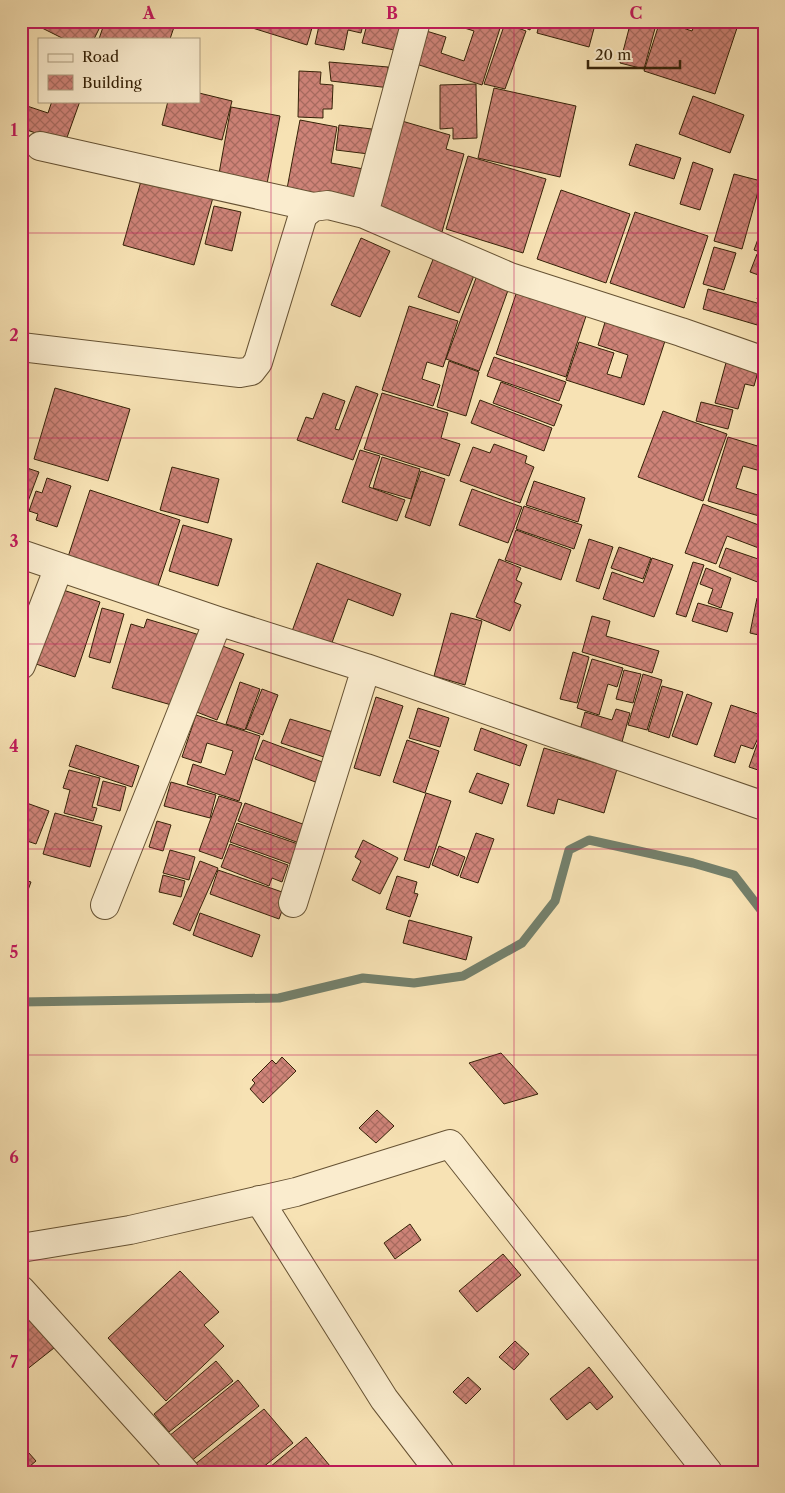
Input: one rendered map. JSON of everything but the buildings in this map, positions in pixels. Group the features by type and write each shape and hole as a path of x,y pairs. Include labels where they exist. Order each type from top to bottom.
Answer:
{"street":[{"path":"364,214 416,21"},
{"path":"40,146 313,207 328,205 364,214 510,277 764,361"},
{"path":"21,347 240,373 250,371 258,362 303,216 313,207"},
{"path":"21,554 218,621 366,668 764,806"},
{"path":"21,664 59,567"},
{"path":"105,905 218,621"},
{"path":"293,902 366,668"},
{"path":"21,1248 130,1230 296,1192 450,1144 708,1472"},
{"path":"259,1200 384,1399 440,1472"},
{"path":"21,1290 185,1472"}],"waterway":[{"path":"21,1002 279,998 363,978 414,983 463,976 522,943 555,901 569,850 589,840 693,863 734,875 764,914"}]}
